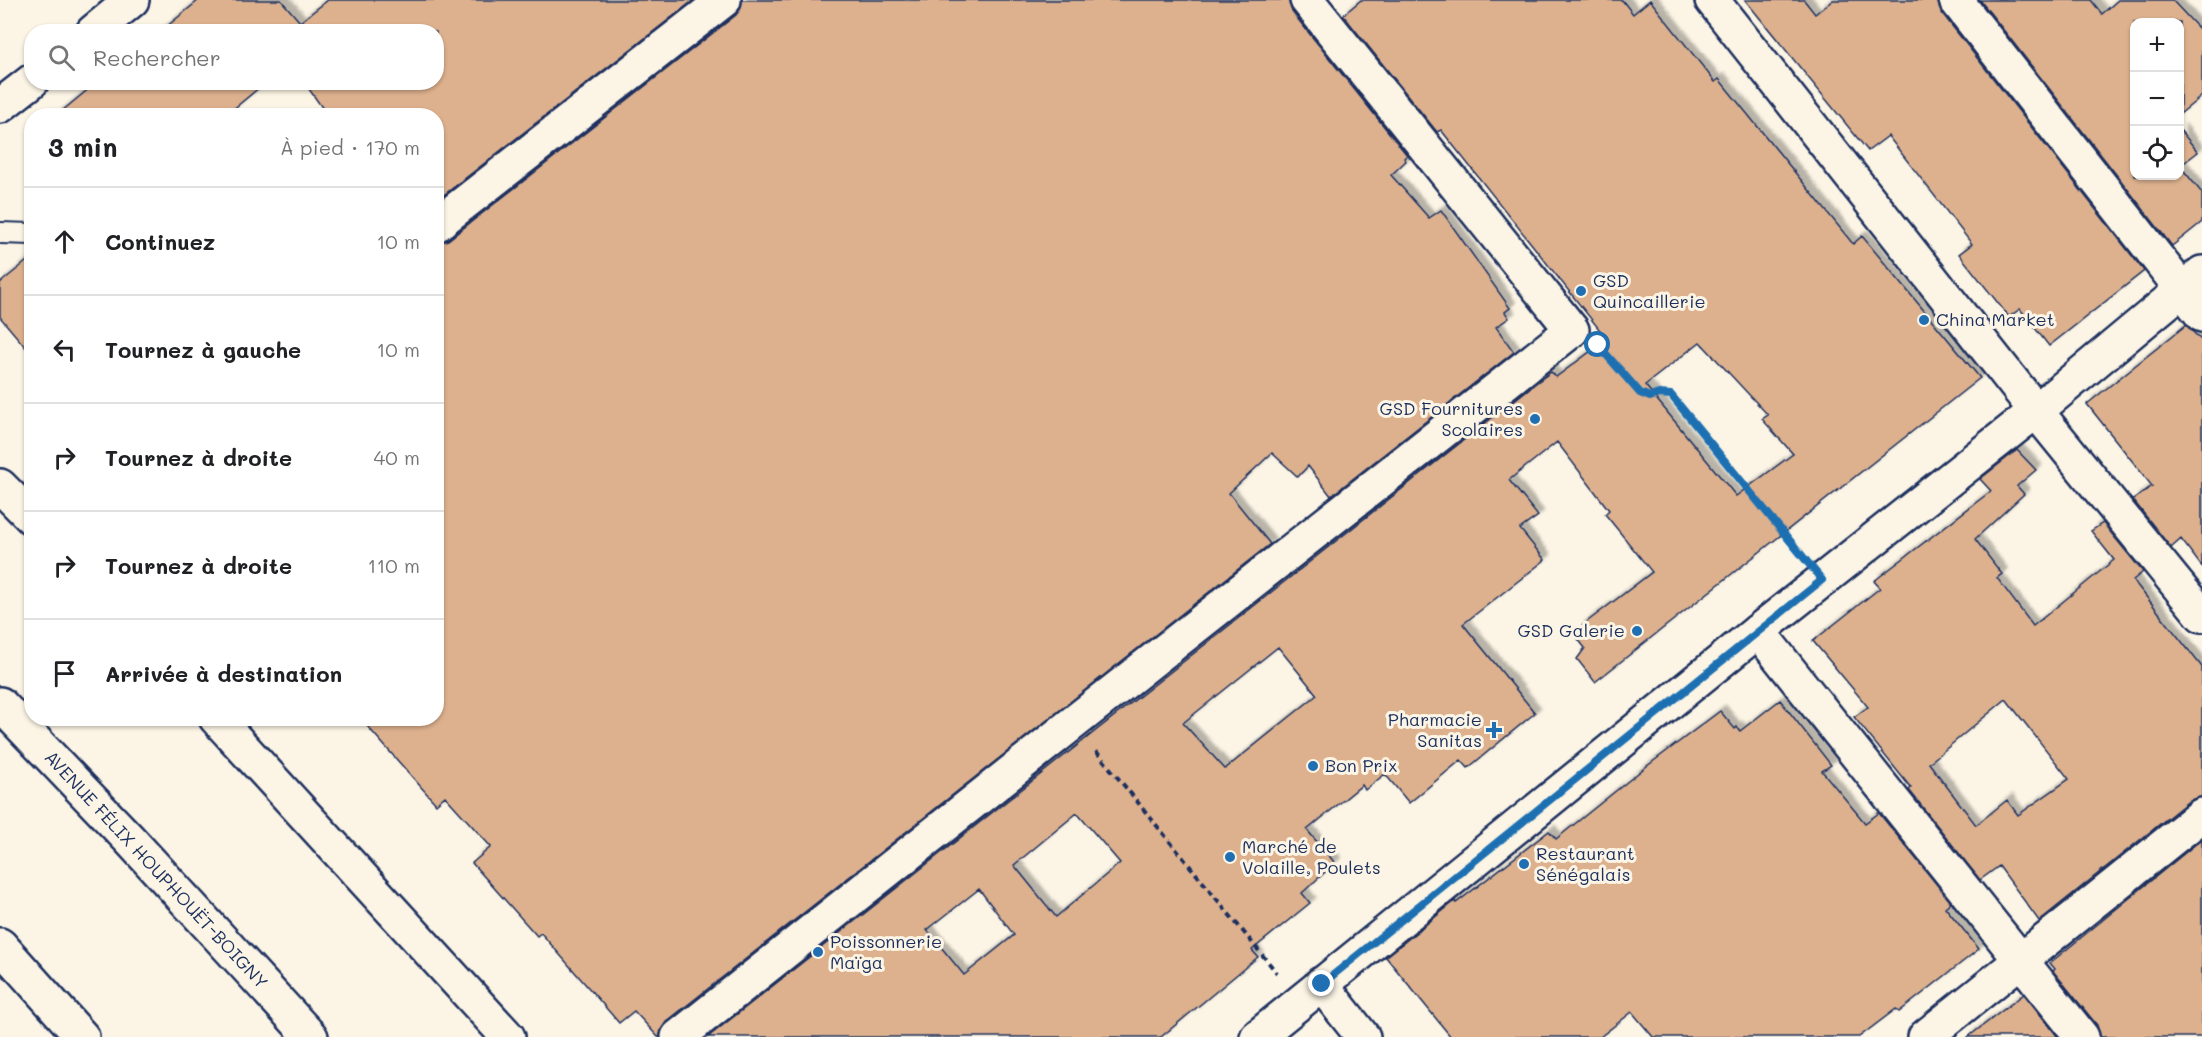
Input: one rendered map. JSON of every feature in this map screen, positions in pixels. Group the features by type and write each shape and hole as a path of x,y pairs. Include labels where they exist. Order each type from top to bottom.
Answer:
{"main road":[{"path":"103,24 132,0"},
{"path":"444,219 724,0"},
{"path":"678,1037 1572,330 1307,0"},
{"path":"1712,0 2036,411 2202,615"},
{"path":"1956,0 2192,282 2202,315"},
{"path":"0,106 24,87"},
{"path":"1257,1037 1758,631 2036,411 2192,282"},
{"path":"0,486 24,510"},
{"path":"1758,631 2082,1037"},
{"name":"AVENUE FÉLIX HOUPHOUËT-BOIGNY","path":"0,704 130,840 311,1037"},
{"path":"223,726 508,1037"},
{"path":"1925,1037 2202,815"},
{"path":"0,945 82,1037"},
{"path":"1311,993 1363,1037"}],"lane":[{"path":"0,233 24,234"}],"path":[{"path":"1572,330 1598,345 1640,393 1650,397 1659,394 1671,395 1822,580"},
{"path":"1073,723 1311,993"}],"building":[{"path":"199,0 281,0 300,22 328,0 694,0 444,195 444,108 322,108 310,90 444,90 444,24 170,24"},
{"path":"742,0 1289,0 1292,12 1407,155 1404,158 1406,161 1391,175 1429,218 1441,210 1510,308 1505,312 1509,318 1496,327 1514,352 1331,496 1308,466 1298,477 1272,453 1229,493 1270,544 666,1022 658,1037 634,1011 619,1023 541,933 537,936 472,863 491,847 445,796 436,804 367,726 444,726 444,241 736,15 741,8"},
{"path":"1361,0 1622,0 1633,14 1650,0 1715,82 1719,79 1853,244 1862,236 1980,378 1595,682 1577,659 1585,648 1578,639 1585,633 1580,627 1652,572 1605,514 1609,510 1557,442 1509,480 1538,516 1520,529 1545,560 1463,624 1535,713 1468,768 1461,760 1409,803 1385,774 1365,790 1362,785 1307,830 1335,863 1302,893 1310,903 1252,950 1258,957 1161,1037 708,1037 1536,383 1551,372 1556,377 1607,339 1441,130 1437,132 1343,15","holes":["1700,342 1768,415 1762,419 1793,454 1736,496 1645,385","1278,647 1317,695 1225,769 1183,723","1077,813 1120,863 1056,917 1014,865","979,889 1014,935 964,975 927,930"]},
{"path":"1745,0 1804,0 1815,14 1833,0 1938,0 1941,12 2144,271 2049,346 2020,309 2009,317 1959,254 1972,244 1888,136 1868,151"},
{"path":"1980,0 2091,0 2102,14 2118,0 2172,0 2202,32 2202,96 2184,111 2184,18 2130,18 2130,180 2184,180 2184,171 2202,193 2202,222 2172,246"},
{"path":"87,90 256,90 235,108 66,108"},
{"path":"2184,135 2198,152 2184,163"},
{"path":"24,264 24,346 0,317 0,283"},
{"path":"2186,325 2202,341 2202,567 2181,539 2171,548 2133,500 2152,486 2087,404"},
{"path":"2017,450 2036,470 2017,486 2024,494 1975,539 2002,574 1997,578 2033,626 2114,560 2091,531 2103,523 2143,572 2133,580 2202,667 2202,797 2190,800 2039,921 1999,866 1980,880 1854,717 1868,707 1813,641 1880,588 1874,581 1991,491 1980,479","holes":["2006,699 2069,779 2018,815 2007,800 1976,825 1929,763"]},
{"path":"1780,700 1831,765 1822,771 1865,823 1879,813 1951,902 1945,907 1979,949 1899,1012 1896,1009 1859,1037 1653,1037 1632,1012 1600,1037 1451,1037 1386,957 1455,901 1456,903 1549,831 1556,839 1720,711 1735,729 1737,727 1740,731"},
{"path":"2202,839 2202,1037 2100,1037 2097,1025 2053,971 2055,969 2050,963"},
{"path":"2024,994 2058,1037 1968,1037"}],"place":[{"name":"GSD Quincaillerie","path":"1581,291"},
{"name":"China Market","path":"1924,320"},
{"name":"GSD Fournitures Scolaires","path":"1535,419"},
{"name":"GSD Galerie","path":"1637,631"},
{"name":"Pharmacie Sanitas","path":"1494,730"},
{"name":"Bon Prix","path":"1313,766"},
{"name":"Marché de Volaille, Poulets","path":"1230,857"},
{"name":"Restaurant Sénégalais","path":"1524,864"},
{"name":"Poissonnerie Maïga","path":"818,952"}],"route":[{"path":"1322,984 1822,580 1671,395 1659,394 1650,397 1640,393 1598,345"}]}
